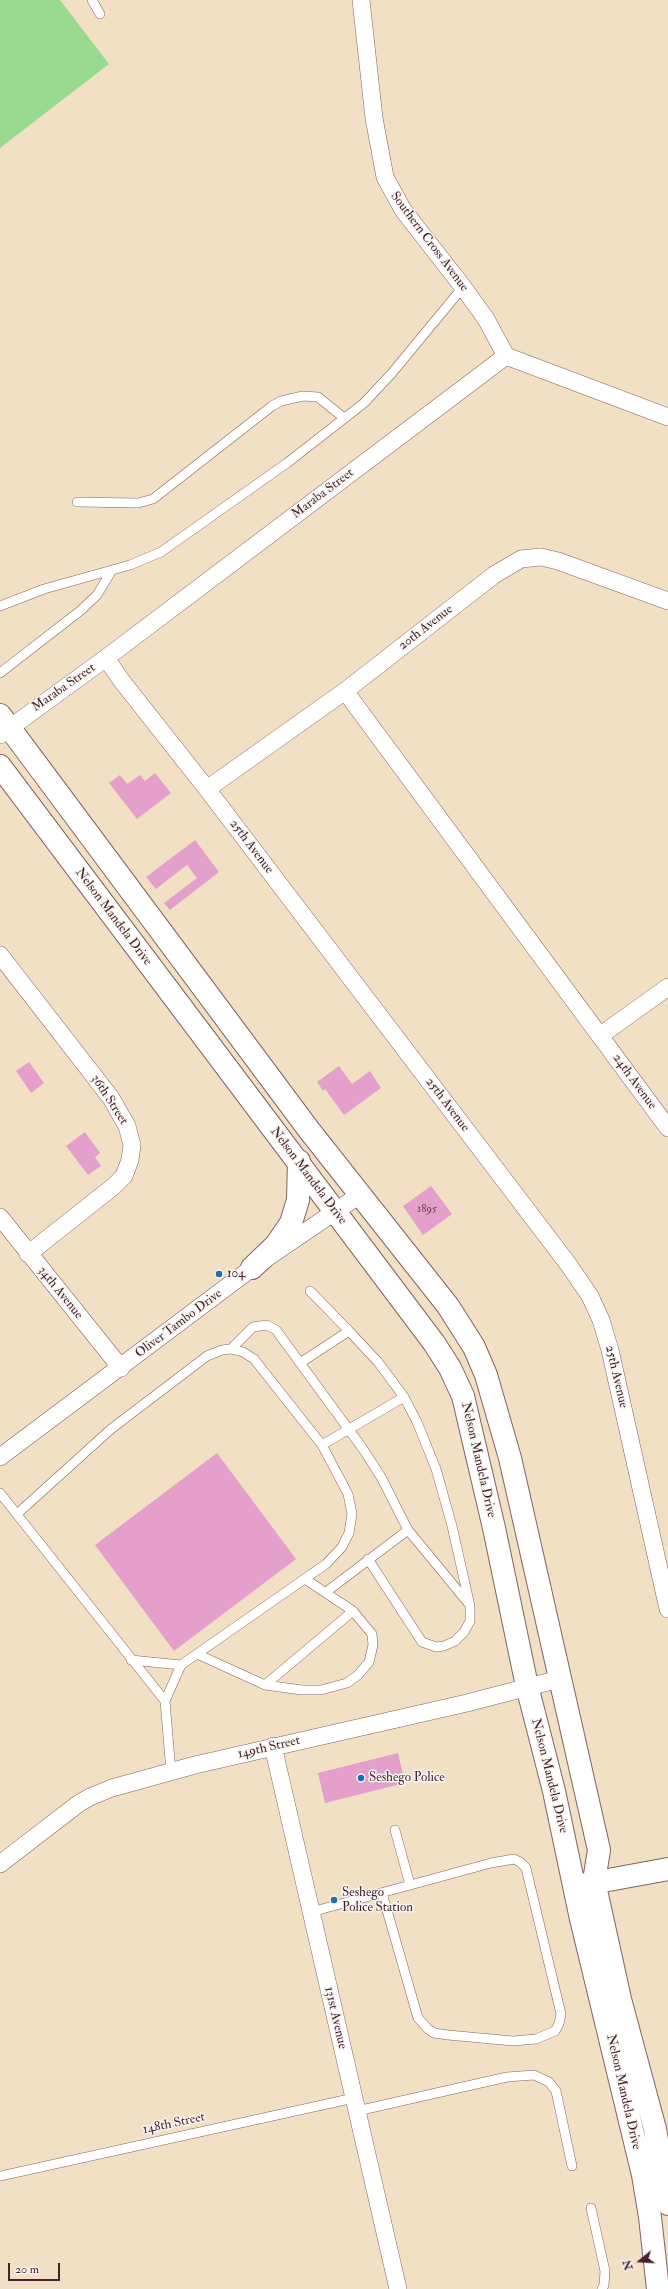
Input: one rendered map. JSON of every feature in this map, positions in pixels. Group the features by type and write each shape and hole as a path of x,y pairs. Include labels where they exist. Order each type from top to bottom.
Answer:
{"main road":[{"name":"Nelson Mandela Drive","path":"3,726 309,1130 361,1194 461,1324 474,1347 486,1375 510,1458 599,1850 584,1884 643,2175 650,2217 658,2289"},
{"name":"Nelson Mandela Drive","path":"0,766 299,1161 335,1212 434,1343 450,1368 463,1396 494,1528 527,1686 554,1791 620,1999 655,2129 664,2152 668,2204"},
{"path":"252,1268 276,1245 291,1223 298,1200 299,1161"},
{"path":"584,1884 668,1868"}],"street":[{"name":"Southern Cross Avenue","path":"361,0 374,118 385,177 403,210 463,287 486,320 506,356"},
{"path":"506,356 668,417"},
{"name":"Maraba Street","path":"3,726 106,658 506,356"},
{"name":"20th Avenue","path":"207,789 345,691 494,575 521,559 541,556 668,601"},
{"name":"25th Avenue","path":"106,658 121,680 207,789 590,1296 601,1320 610,1350 668,1609"},
{"name":"24th Avenue","path":"345,691 601,1035 668,1128"},
{"name":"36th Street","path":"0,955 111,1098 127,1126 132,1145 130,1160 124,1176 114,1186 28,1254"},
{"path":"601,1035 668,987"},
{"name":"Oliver Tambo Drive","path":"0,1458 252,1268 361,1194"},
{"name":"34th Avenue","path":"0,1217 28,1254 121,1368"},
{"name":"149th Street","path":"0,1864 90,1796 112,1788 273,1746 467,1703 527,1686 559,1679"},
{"name":"131st Avenue","path":"273,1746 398,2289"}],"lane":[{"path":"92,0 100,14"},
{"path":"0,606 44,589 112,570 162,552 287,462 364,403 392,373 463,287"},
{"path":"77,502 138,503 153,499 272,406 281,401 303,396 318,397 344,418"},
{"path":"0,673 80,611 97,595 112,570"},
{"path":"310,1291 378,1362 404,1397 418,1422 436,1470 452,1526 470,1606 470,1621 464,1632 455,1641 436,1647 422,1642 368,1559"},
{"path":"231,1349 248,1330 267,1325 276,1330 350,1430 381,1477 408,1530 470,1606"},
{"path":"300,1363 349,1332"},
{"path":"17,1514 111,1429 207,1356 231,1349 243,1352 262,1368 322,1445 348,1494 352,1514 349,1534 342,1547 326,1564 181,1665 165,1701 171,1772"},
{"path":"322,1445 404,1397"},
{"path":"0,1493 165,1701"},
{"path":"326,1592 408,1530"},
{"path":"197,1654 264,1685 302,1690 322,1690 348,1682 358,1675 369,1662 373,1645 370,1630 353,1611 305,1579"},
{"path":"264,1685 353,1611"},
{"path":"131,1660 181,1665"},
{"path":"395,1830 410,1885"},
{"path":"311,1912 491,1863 514,1859 526,1868 561,2014 559,2024 555,2031 536,2039 514,2041 448,2035 434,2033 428,2029 418,2018 382,1893"},
{"name":"148th Street","path":"0,2176 355,2105 507,2077 534,2075 549,2082 556,2091 572,2166"},
{"path":"591,2208 605,2271 602,2289"}],"green space":[{"path":"0,0 60,0 109,64 0,148"}],"building":[{"path":"155,773 171,793 137,819 109,783 120,775 127,784 140,775 145,781"},
{"path":"195,840 219,872 170,910 164,903 197,878 187,865 156,889 146,877"},
{"path":"29,1062 44,1083 31,1093 16,1071"},
{"path":"339,1066 352,1084 370,1071 381,1088 344,1115 325,1089 323,1091 317,1082"},
{"path":"85,1132 100,1153 95,1157 101,1166 88,1175 66,1146"},
{"path":"431,1186 452,1214 423,1235 403,1206"},
{"path":"217,1453 296,1559 174,1651 95,1545"},
{"name":"Seshego Police","path":"398,1753 405,1783 325,1803 318,1773"}],"place":[{"name":"104","path":"219,1274"},
{"name":"Seshego Police","path":"361,1778"},
{"name":"Seshego Police Station","path":"334,1900"}]}
